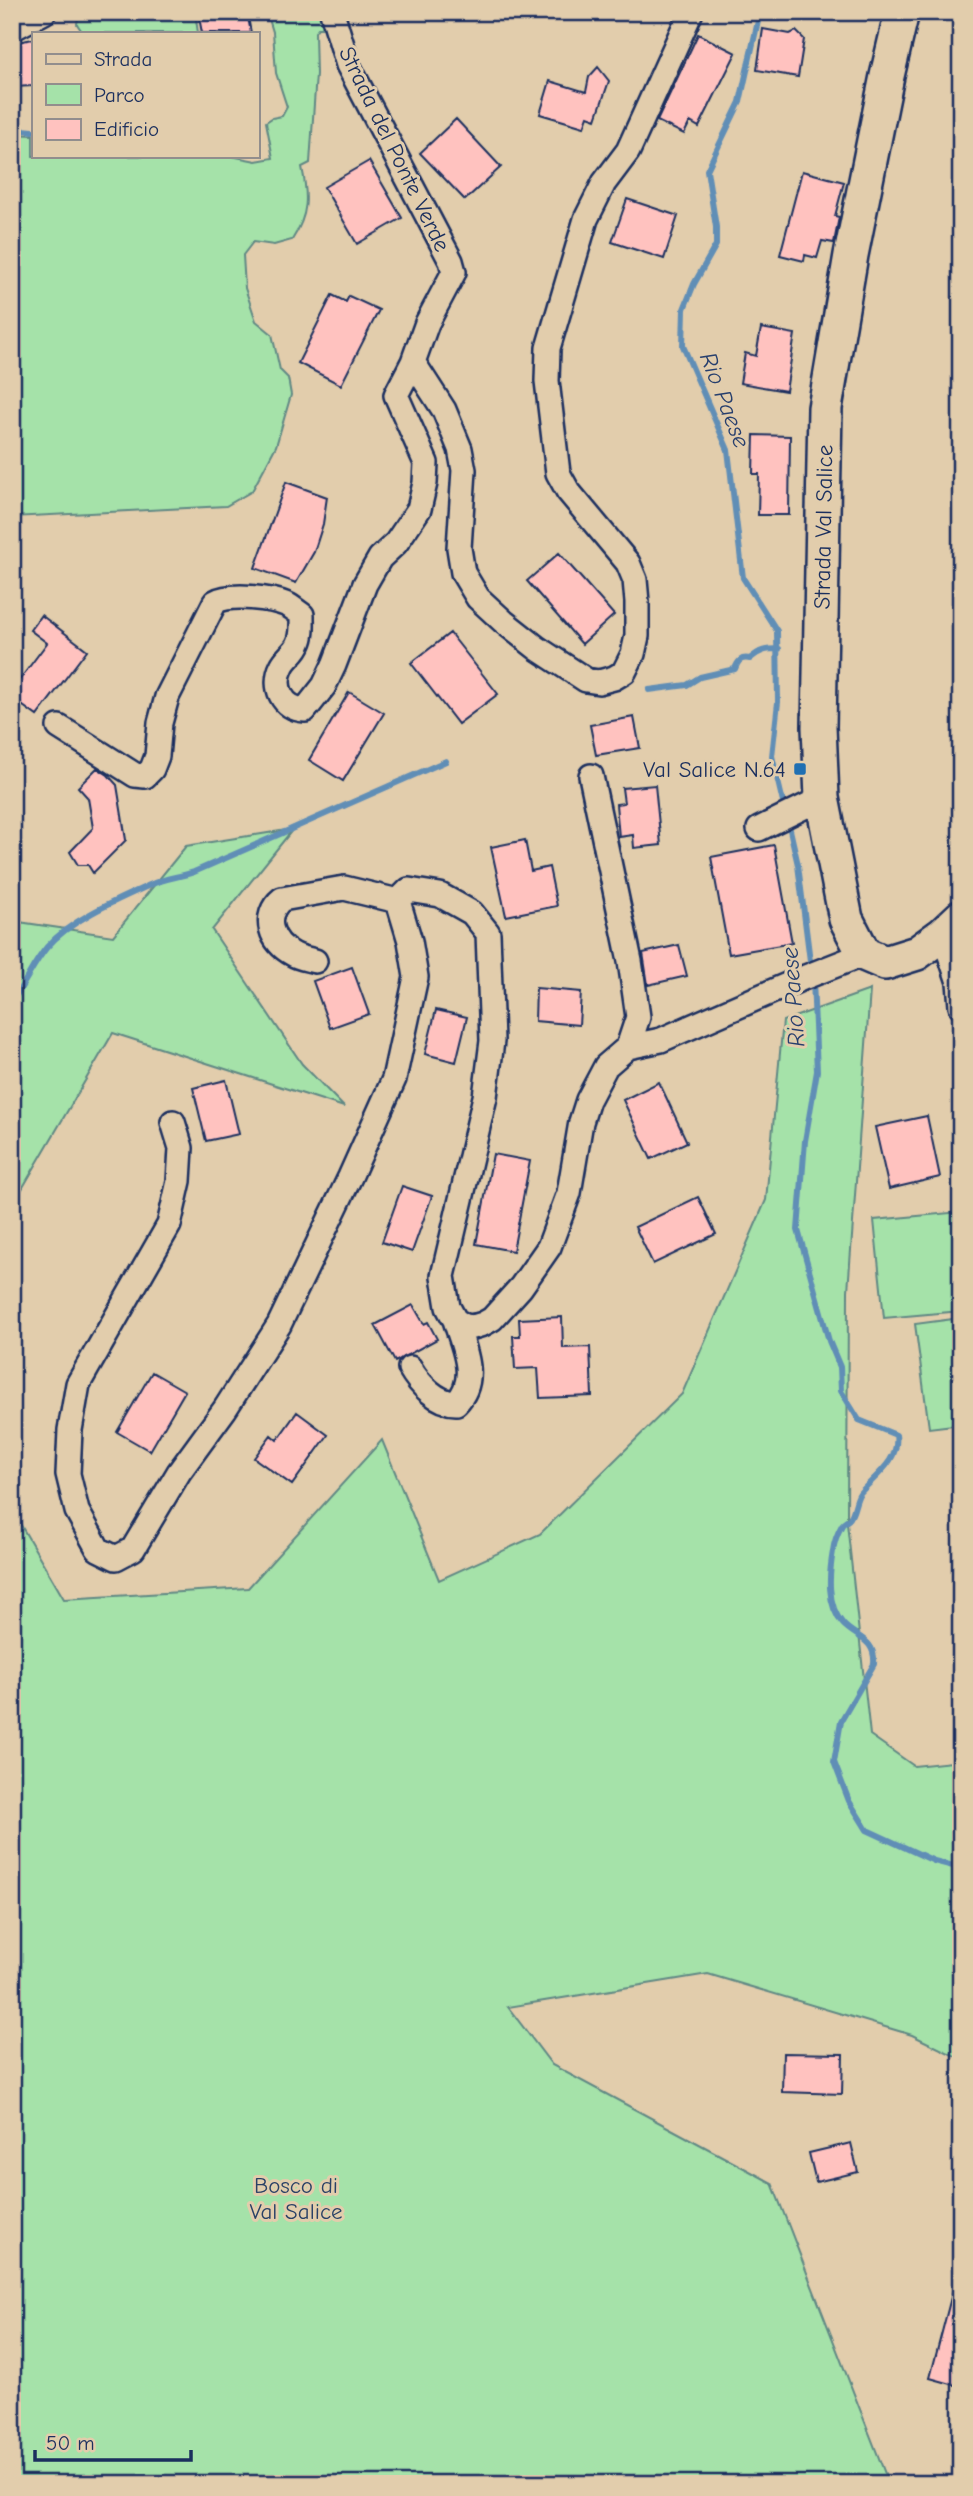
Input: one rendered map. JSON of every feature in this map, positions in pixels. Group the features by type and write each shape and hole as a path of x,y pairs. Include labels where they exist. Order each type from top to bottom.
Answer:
{"street":[{"path":"12,29 44,12"},
{"name":"Strada del Ponte Verde","path":"59,727 135,775 145,776 152,769 157,756 160,723 167,697 215,602 221,598 271,601 288,606 302,615 299,645 282,666 278,683 284,703 295,710 305,710 324,686 334,665 365,584 380,558 396,543 419,509 426,463 396,395 413,362 426,323 454,272 451,261 348,65 332,12"},
{"path":"413,362 444,411 460,449 464,470 459,548 463,573 478,598 526,639 586,680 599,682 624,672 633,654 637,636 635,580 628,564 568,491 558,473 547,382 548,348 586,219 604,183 628,151 691,12"},
{"name":"Strada Val Salice","path":"864,954 846,919 822,797 819,727 825,408 851,255 902,12"},
{"path":"591,776 630,961 638,1017 628,1047"},
{"path":"775,820 822,797"},
{"path":"315,961 294,955 278,943 271,930 270,916 274,905 282,899 344,888 398,901"},
{"path":"398,901 409,890 440,895 472,913 488,933 491,1052 485,1097 443,1276 448,1307 455,1320 470,1372 461,1397 456,1403 448,1403 420,1384 410,1368"},
{"path":"173,1122 181,1148 179,1181 169,1225 78,1384 70,1430 68,1474 76,1511 98,1549 116,1558 133,1549 179,1472 225,1409 278,1325 351,1177 394,1079 416,977 410,941 398,901"},
{"path":"455,1320 473,1327 492,1318 521,1287 549,1247 569,1193 581,1122 588,1100 606,1066 628,1047 661,1040 864,954 885,963 917,953 952,925"},
{"path":"952,925 961,1006"}],"green space":[{"path":"83,12 195,12 198,32 82,32 77,24 78,17"},
{"path":"247,12 321,12 324,23 322,28 315,32 316,74 310,163 302,167 306,205 302,222 292,240 274,245 253,242 243,255 245,288 256,321 272,334 280,370 288,378 291,395 276,446 252,491 226,506 12,517 12,134 32,135 32,158 241,158 256,161 273,158 266,122 282,116 287,107 276,73 273,32 269,19 263,15 254,16"},
{"path":"293,829 212,930 302,1064 344,1107 113,1033 12,1206 12,921 113,936 186,846"},
{"name":"Bosco di Val Salice","path":"870,990 848,1291 847,1523 870,1735 914,1766 961,1761 961,2059 912,2035 708,1974 508,2007 552,2065 772,2183 889,2484 12,2484 12,1510 64,1599 248,1588 382,1440 439,1580 540,1534 682,1394 766,1200 783,1021"},
{"path":"961,1212 961,1311 884,1318 874,1220"},
{"path":"961,1318 961,1424 929,1428 915,1324"}],"building":[{"path":"198,12 247,12 251,32 202,32"},
{"path":"763,29 790,34 796,31 804,39 798,77 757,70"},
{"path":"698,34 736,53 699,127 690,122 684,134 657,121"},
{"path":"32,39 32,86 12,87 12,43"},
{"path":"598,67 609,81 596,119 588,116 584,127 540,114 550,81 586,92 589,77"},
{"path":"456,119 501,167 465,200 420,153"},
{"path":"369,161 402,218 357,244 324,187"},
{"path":"802,171 844,182 835,216 839,217 834,243 822,241 817,258 805,255 804,261 780,255"},
{"path":"627,199 678,216 664,259 612,242"},
{"path":"332,295 346,302 349,296 379,310 341,385 298,363"},
{"path":"761,328 795,334 786,391 740,383 745,353 756,356"},
{"path":"754,435 790,436 789,515 758,515 759,474 753,474"},
{"path":"286,482 327,497 323,524 314,552 296,583 255,568"},
{"path":"559,553 614,615 582,644 527,581"},
{"path":"41,615 87,650 37,716 12,698 12,690 47,643 30,630"},
{"path":"450,633 498,694 458,724 411,663"},
{"path":"349,692 384,713 343,781 309,760"},
{"path":"634,717 640,748 596,755 590,725"},
{"path":"97,768 117,785 126,840 93,873 88,865 78,865 70,852 93,828 88,798 78,787"},
{"path":"655,785 661,845 634,848 633,835 619,837 616,804 624,803 622,788"},
{"path":"525,840 531,871 549,867 557,906 506,916 491,847"},
{"path":"774,845 792,943 729,954 711,857"},
{"path":"679,945 687,976 648,985 643,953"},
{"path":"352,967 369,1014 330,1028 313,981"},
{"path":"536,988 581,992 579,1025 535,1021"},
{"path":"436,1010 467,1017 456,1062 425,1054"},
{"path":"226,1080 239,1134 206,1141 193,1088"},
{"path":"659,1082 687,1142 651,1159 623,1100"},
{"path":"927,1116 940,1177 889,1189 875,1127"},
{"path":"493,1154 530,1161 513,1251 476,1244"},
{"path":"402,1186 432,1196 412,1252 382,1242"},
{"path":"698,1197 716,1234 653,1264 635,1227"},
{"path":"413,1305 424,1324 428,1322 437,1339 395,1362 375,1325"},
{"path":"562,1317 563,1348 590,1347 592,1396 540,1398 538,1368 515,1369 513,1336 520,1336 519,1319"},
{"path":"152,1372 185,1391 150,1451 117,1432"},
{"path":"297,1412 328,1435 292,1485 254,1458 271,1435 277,1440"},
{"path":"783,2053 843,2054 842,2094 782,2092"},
{"path":"851,2143 858,2172 816,2182 809,2153"},
{"path":"955,2282 961,2282 961,2364 955,2385 930,2378"}],"waterway":[{"name":"Rio Paese","path":"760,12 740,102 707,170 716,227 716,245 694,284 684,309 683,346 728,450 743,578 777,631 778,702 772,756 785,811"},
{"path":"12,129 32,131"},
{"path":"649,690 687,685 700,677 735,669 740,660 750,659 760,652 779,649"},
{"path":"12,1001 47,947 69,927 96,911 157,882 194,872 446,761"},
{"name":"Rio Paese","path":"788,821 798,865 811,969"},
{"name":"Rio Paese","path":"813,980 817,1071 805,1141 798,1230 829,1341 840,1367 841,1391 859,1420 896,1435 896,1444 890,1460 860,1493 852,1515 843,1524 836,1538 830,1569 831,1599 838,1616 848,1629 868,1644 874,1656 874,1664 841,1721 834,1762 849,1801 867,1830 934,1861 961,1868"}],"place":[{"name":"Val Salice N.64","path":"800,769"}]}
